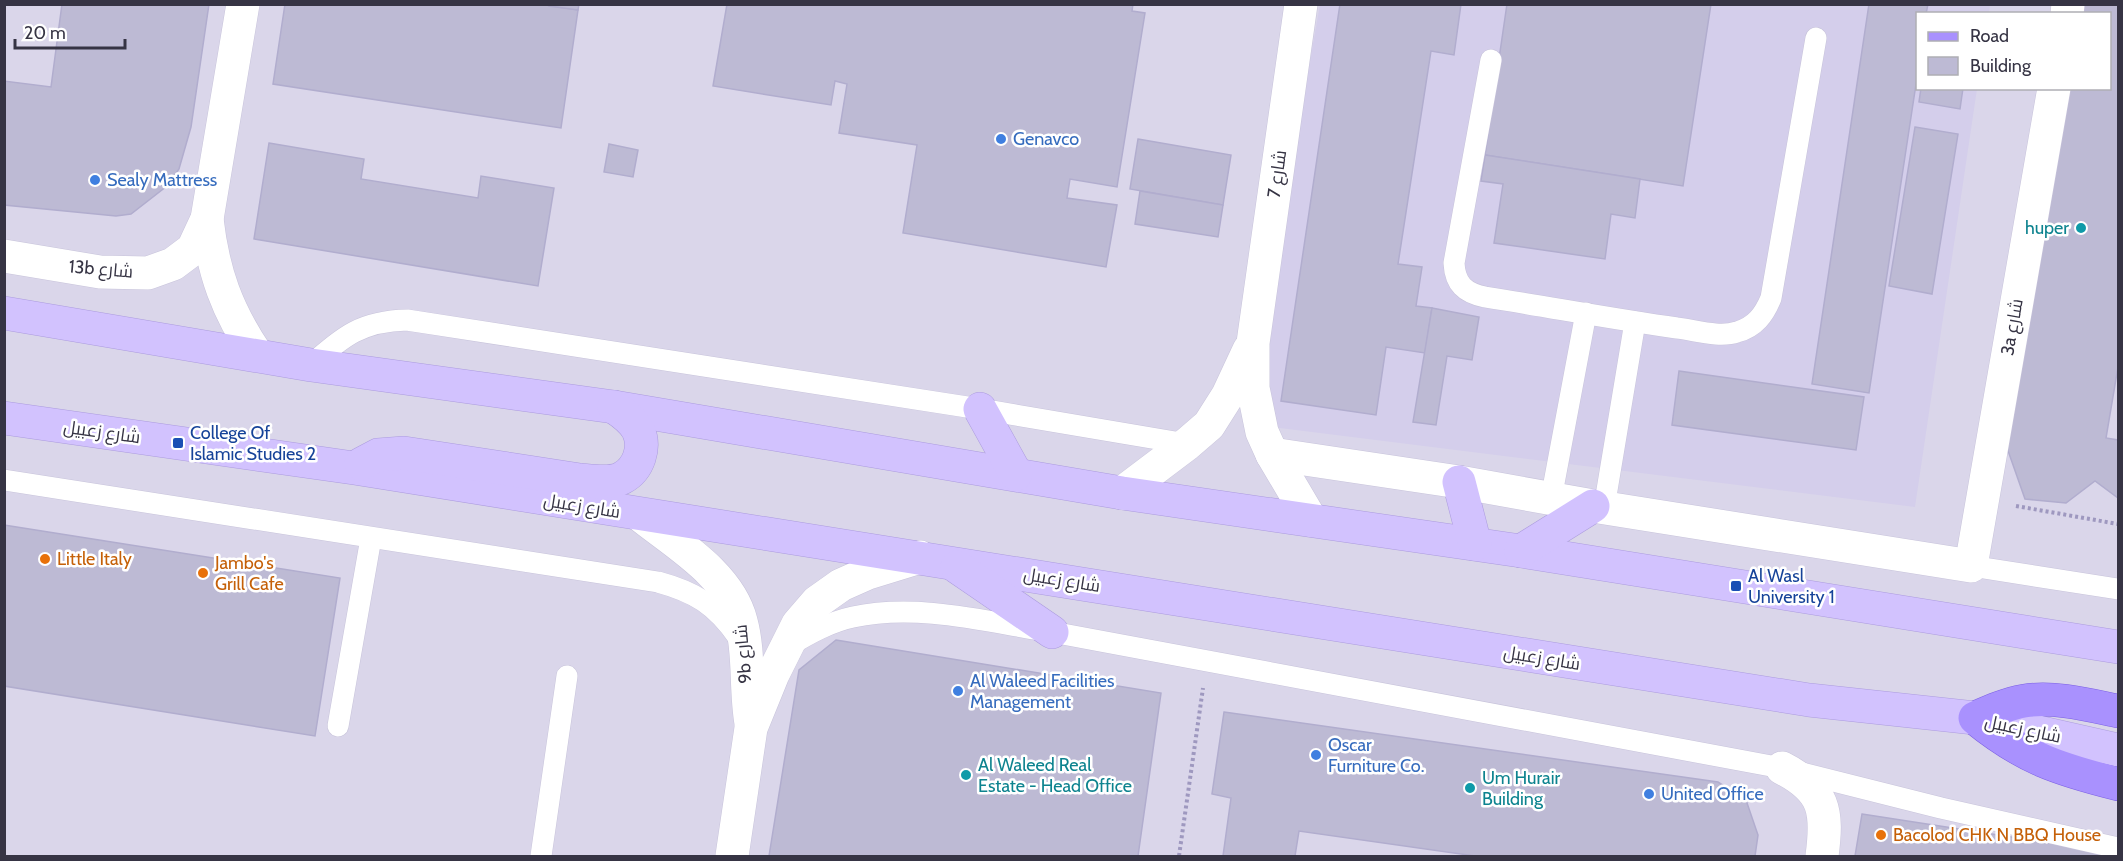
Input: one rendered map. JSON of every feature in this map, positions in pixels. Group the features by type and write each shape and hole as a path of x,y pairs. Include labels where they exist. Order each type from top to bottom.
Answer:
{"main road":[{"path":"4,313 311,365 614,407 1122,493 1521,551 2118,647"},
{"path":"354,468 378,455 404,453 580,480 621,480 636,468 642,449 638,430 627,416 614,407"},
{"path":"980,409 1016,474"},
{"name":"شارع زعبيل","path":"4,418 354,468 1809,700 1975,718 2118,750"},
{"path":"1459,482 1475,544"},
{"path":"1521,551 1599,507"},
{"path":"935,560 1052,632"},
{"path":"2118,711 2084,704 2025,701 1998,708 1975,718 1998,737 2025,753 2062,769 2118,784"}],"street":[{"name":"13b شارع","path":"4,256 100,272 148,273 173,264 194,249 207,219 243,4"},
{"name":"شارع 7","path":"1301,4 1253,343 1253,388 1263,432 1272,454 1311,520"},
{"name":"3a شارع","path":"1971,566 2054,90"},
{"name":"13b شارع","path":"207,219 210,248 224,296 241,331 257,355"},
{"name":"شارع 7","path":"1122,493 1209,425 1228,395 1253,343"},
{"path":"1272,454 1459,482 1599,507 1971,566"},
{"name":"9b شارع","path":"640,515 721,581 733,600 741,621 746,656 747,705 752,728"},
{"name":"9b شارع","path":"732,856 752,728 761,702 798,624 817,602 841,585 868,573 935,560"},
{"path":"1782,768 1802,778 1817,795 1825,817 1822,856"}],"lane":[{"path":"1491,60 1454,263 1455,276 1461,288 1472,295 1635,322 1716,333 1734,333 1751,327 1764,315 1772,298 1816,38"},
{"path":"1551,499 1586,313"},
{"path":"311,365 340,339 371,324 388,320 407,320 980,409 1187,444"},
{"path":"1599,507 1635,322"},
{"path":"4,480 658,582 682,589 704,600 723,616 737,636 746,656"},
{"path":"339,726 371,538"},
{"path":"1971,566 2118,589"},
{"path":"786,647 822,627 854,617 891,613 936,614 1052,632 1782,768 1941,808 2118,848"},
{"path":"541,856 567,676"}],"path":[{"path":"1983,501 2118,524"},
{"path":"1179,856 1206,661"}],"shaded area":[{"path":"5,5 2118,5 2118,856 5,856"},
{"path":"1320,5 1990,5 1989,12 1916,12 1916,90 1977,90 1915,507 1263,426 1256,362"}],"building":[{"path":"62,4 209,4 191,127 179,169 167,186 131,214 116,216 4,205 4,81 51,87"},
{"path":"285,4 539,4 578,10 561,128 273,84"},
{"path":"549,4 579,4 578,10 549,6"},
{"name":"Genavco","path":"727,4 1133,4 1132,11 1145,13 1117,187 1070,179 1067,198 1117,205 1106,267 903,233 917,145 839,133 847,84 835,81 831,105 713,86"},
{"path":"1340,4 1461,4 1454,55 1431,51 1398,264 1422,267 1416,306 1432,308 1425,353 1386,347 1376,415 1281,401"},
{"path":"1507,4 1711,4 1683,186 1485,155"},
{"path":"1869,4 1928,4 1926,12 1916,12 1916,84 1869,393 1812,384"},
{"name":"huper","path":"2077,4 2118,4 2118,367 2106,438 2118,440 2118,498 2095,481 2066,503 2025,499 2006,445 2069,90 2111,90 2111,12 2078,12"},
{"path":"1921,90 1963,90 1960,109 1919,102"},
{"path":"1915,127 1958,134 1932,294 1889,286"},
{"path":"1138,139 1231,155 1223,205 1130,189"},
{"path":"269,143 364,159 361,179 478,198 481,176 554,188 538,286 254,239"},
{"path":"609,144 638,150 633,177 604,172"},
{"path":"1485,155 1640,179 1635,218 1611,214 1605,259 1494,243 1503,184 1481,181"},
{"path":"1140,191 1223,205 1218,237 1135,224"},
{"path":"1432,308 1479,317 1472,360 1447,356 1436,425 1413,422"},
{"path":"1679,371 1864,397 1856,450 1672,425"},
{"path":"4,525 340,578 315,736 4,686"},
{"name":"Al Waleed Real Estate - Head Office","path":"836,640 1161,693 1138,856 769,856 799,670"},
{"name":"Um Hurair Building","path":"1224,712 1718,782 1746,800 1758,835 1755,856 1475,856 1299,831 1295,856 1223,856 1231,798 1212,794"},
{"path":"1862,814 2115,853 2114,856 1855,856"}],"place":[{"name":"Genavco","path":"1001,139"},
{"name":"Sealy Mattress","path":"95,180"},
{"name":"huper","path":"2081,228"},
{"name":"College Of Islamic Studies 2","path":"178,443"},
{"name":"Little Italy","path":"45,559"},
{"name":"Jambo's Grill Cafe","path":"203,573"},
{"name":"Al Wasl University 1","path":"1736,586"},
{"name":"Al Waleed Facilities Management","path":"958,691"},
{"name":"Oscar Furniture Co.","path":"1316,755"},
{"name":"Al Waleed Real Estate - Head Office","path":"966,775"},
{"name":"Um Hurair Building","path":"1470,788"},
{"name":"United Office","path":"1649,794"},
{"name":"Bacolod CHK N BBQ House","path":"1881,835"}]}
